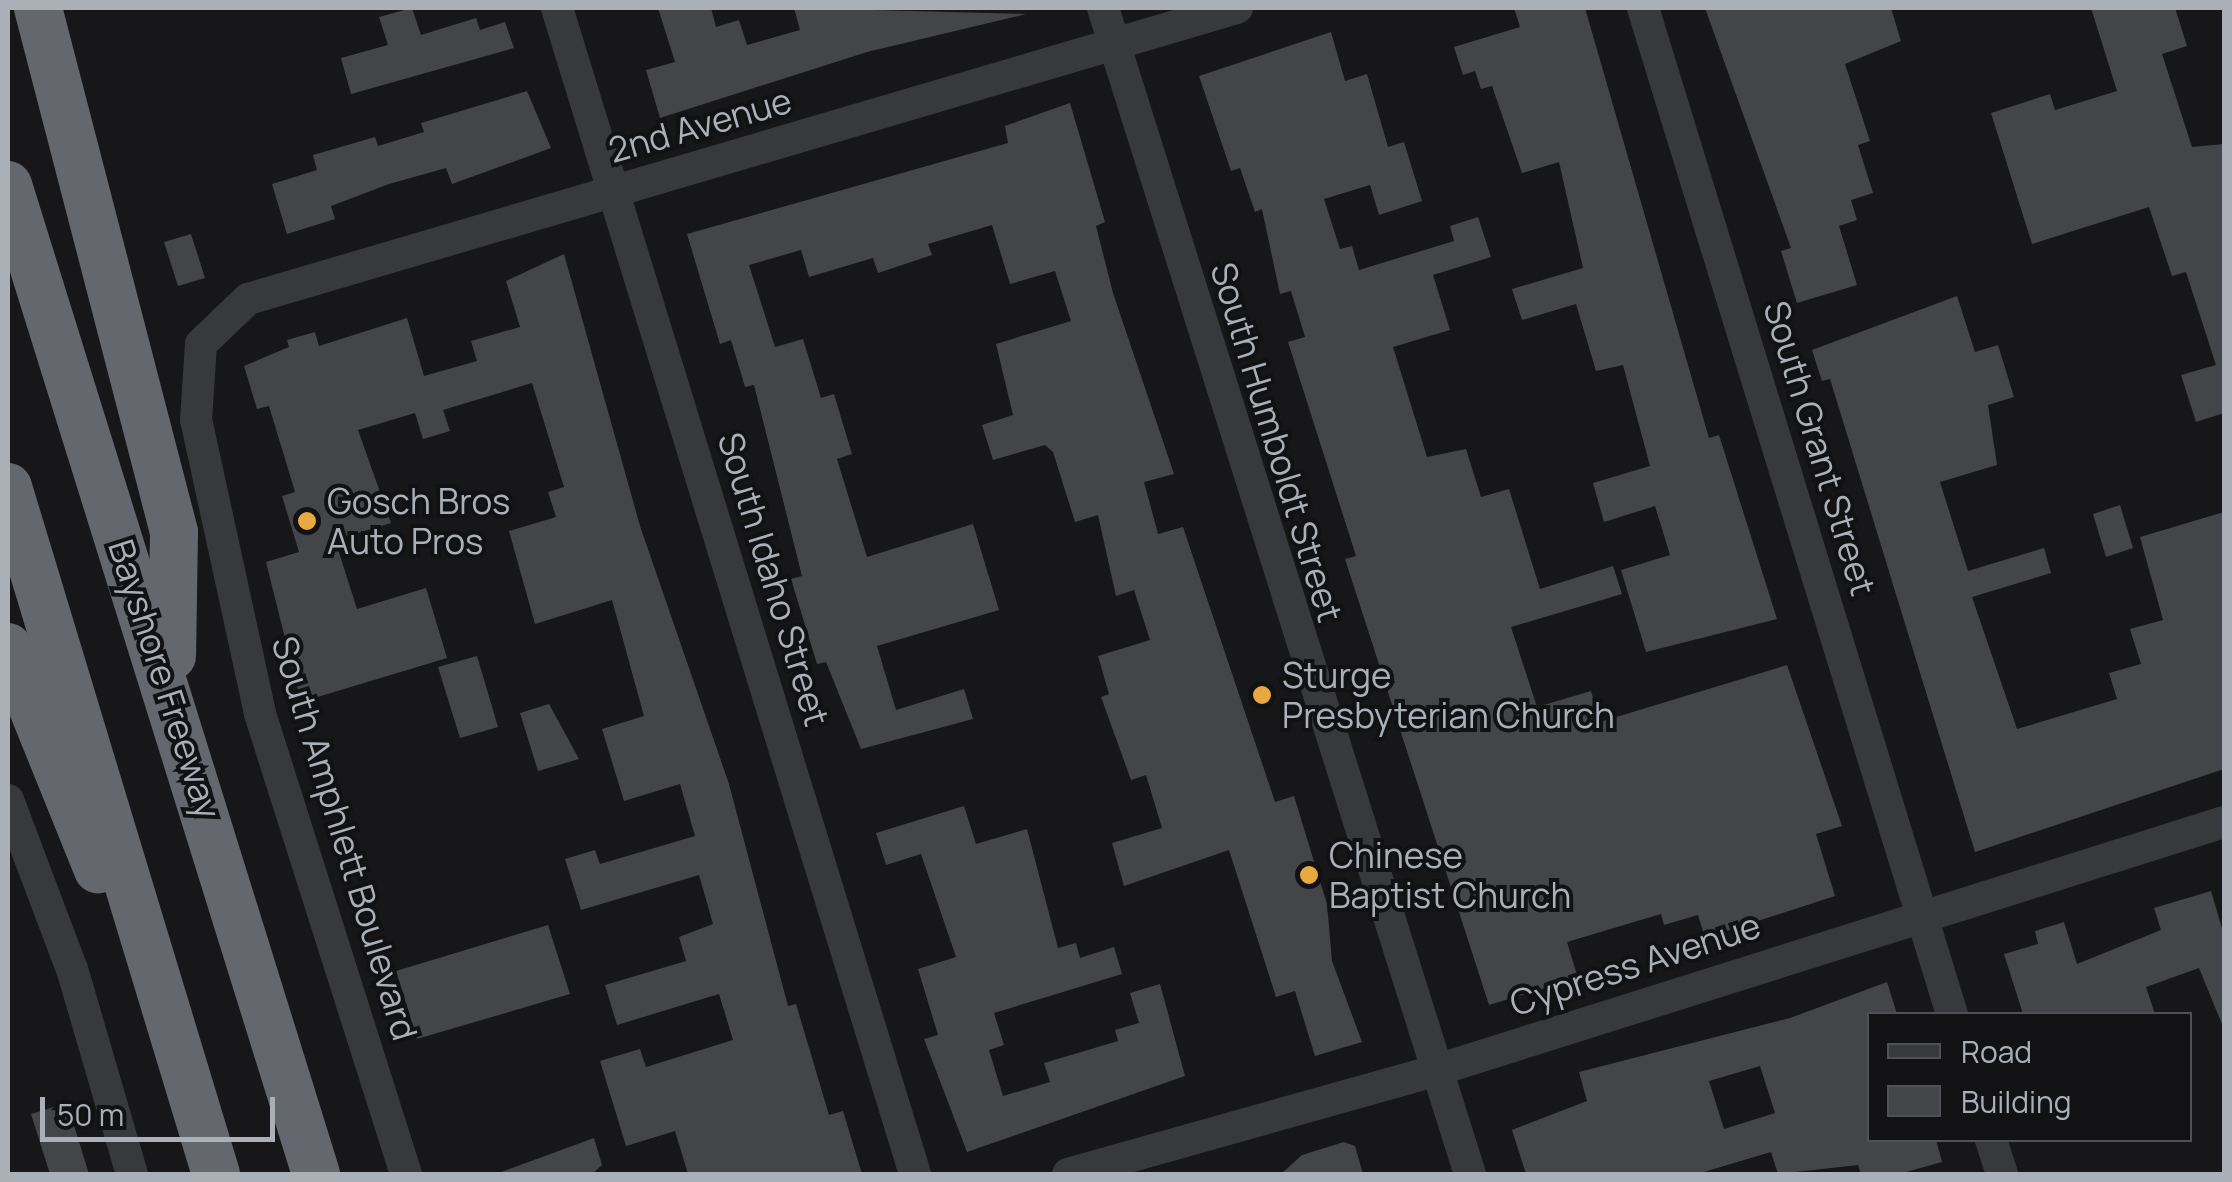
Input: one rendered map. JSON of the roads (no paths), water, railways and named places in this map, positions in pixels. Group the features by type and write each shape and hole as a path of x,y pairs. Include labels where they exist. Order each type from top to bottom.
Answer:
{"highway":[{"path":"47,20 174,532 172,694"},
{"name":"Bayshore Freeway","path":"8,185 172,694 316,1174"},
{"path":"8,486 216,1174"},
{"path":"8,647 181,1056"}],"street":[{"name":"South Idaho Street","path":"557,8 915,1174"},
{"name":"South Humboldt Street","path":"1104,8 1470,1174"},
{"name":"2nd Avenue","path":"201,344 248,299 1237,8"},
{"name":"South Grant Street","path":"1643,8 1951,1012"},
{"name":"South Amphlett Boulevard","path":"201,344 196,420 260,713 406,1174"},
{"path":"8,800 72,968 132,1174"},
{"name":"Cypress Avenue","path":"1068,1174 1437,1070 1920,912 2224,822"},
{"path":"1992,1142 2002,1174"}],"place":[{"name":"Gosch Bros Auto Pros","path":"307,521"},
{"name":"Sturge Presbyterian Church","path":"1262,695"},
{"name":"Chinese Baptist Church","path":"1309,875"}]}
